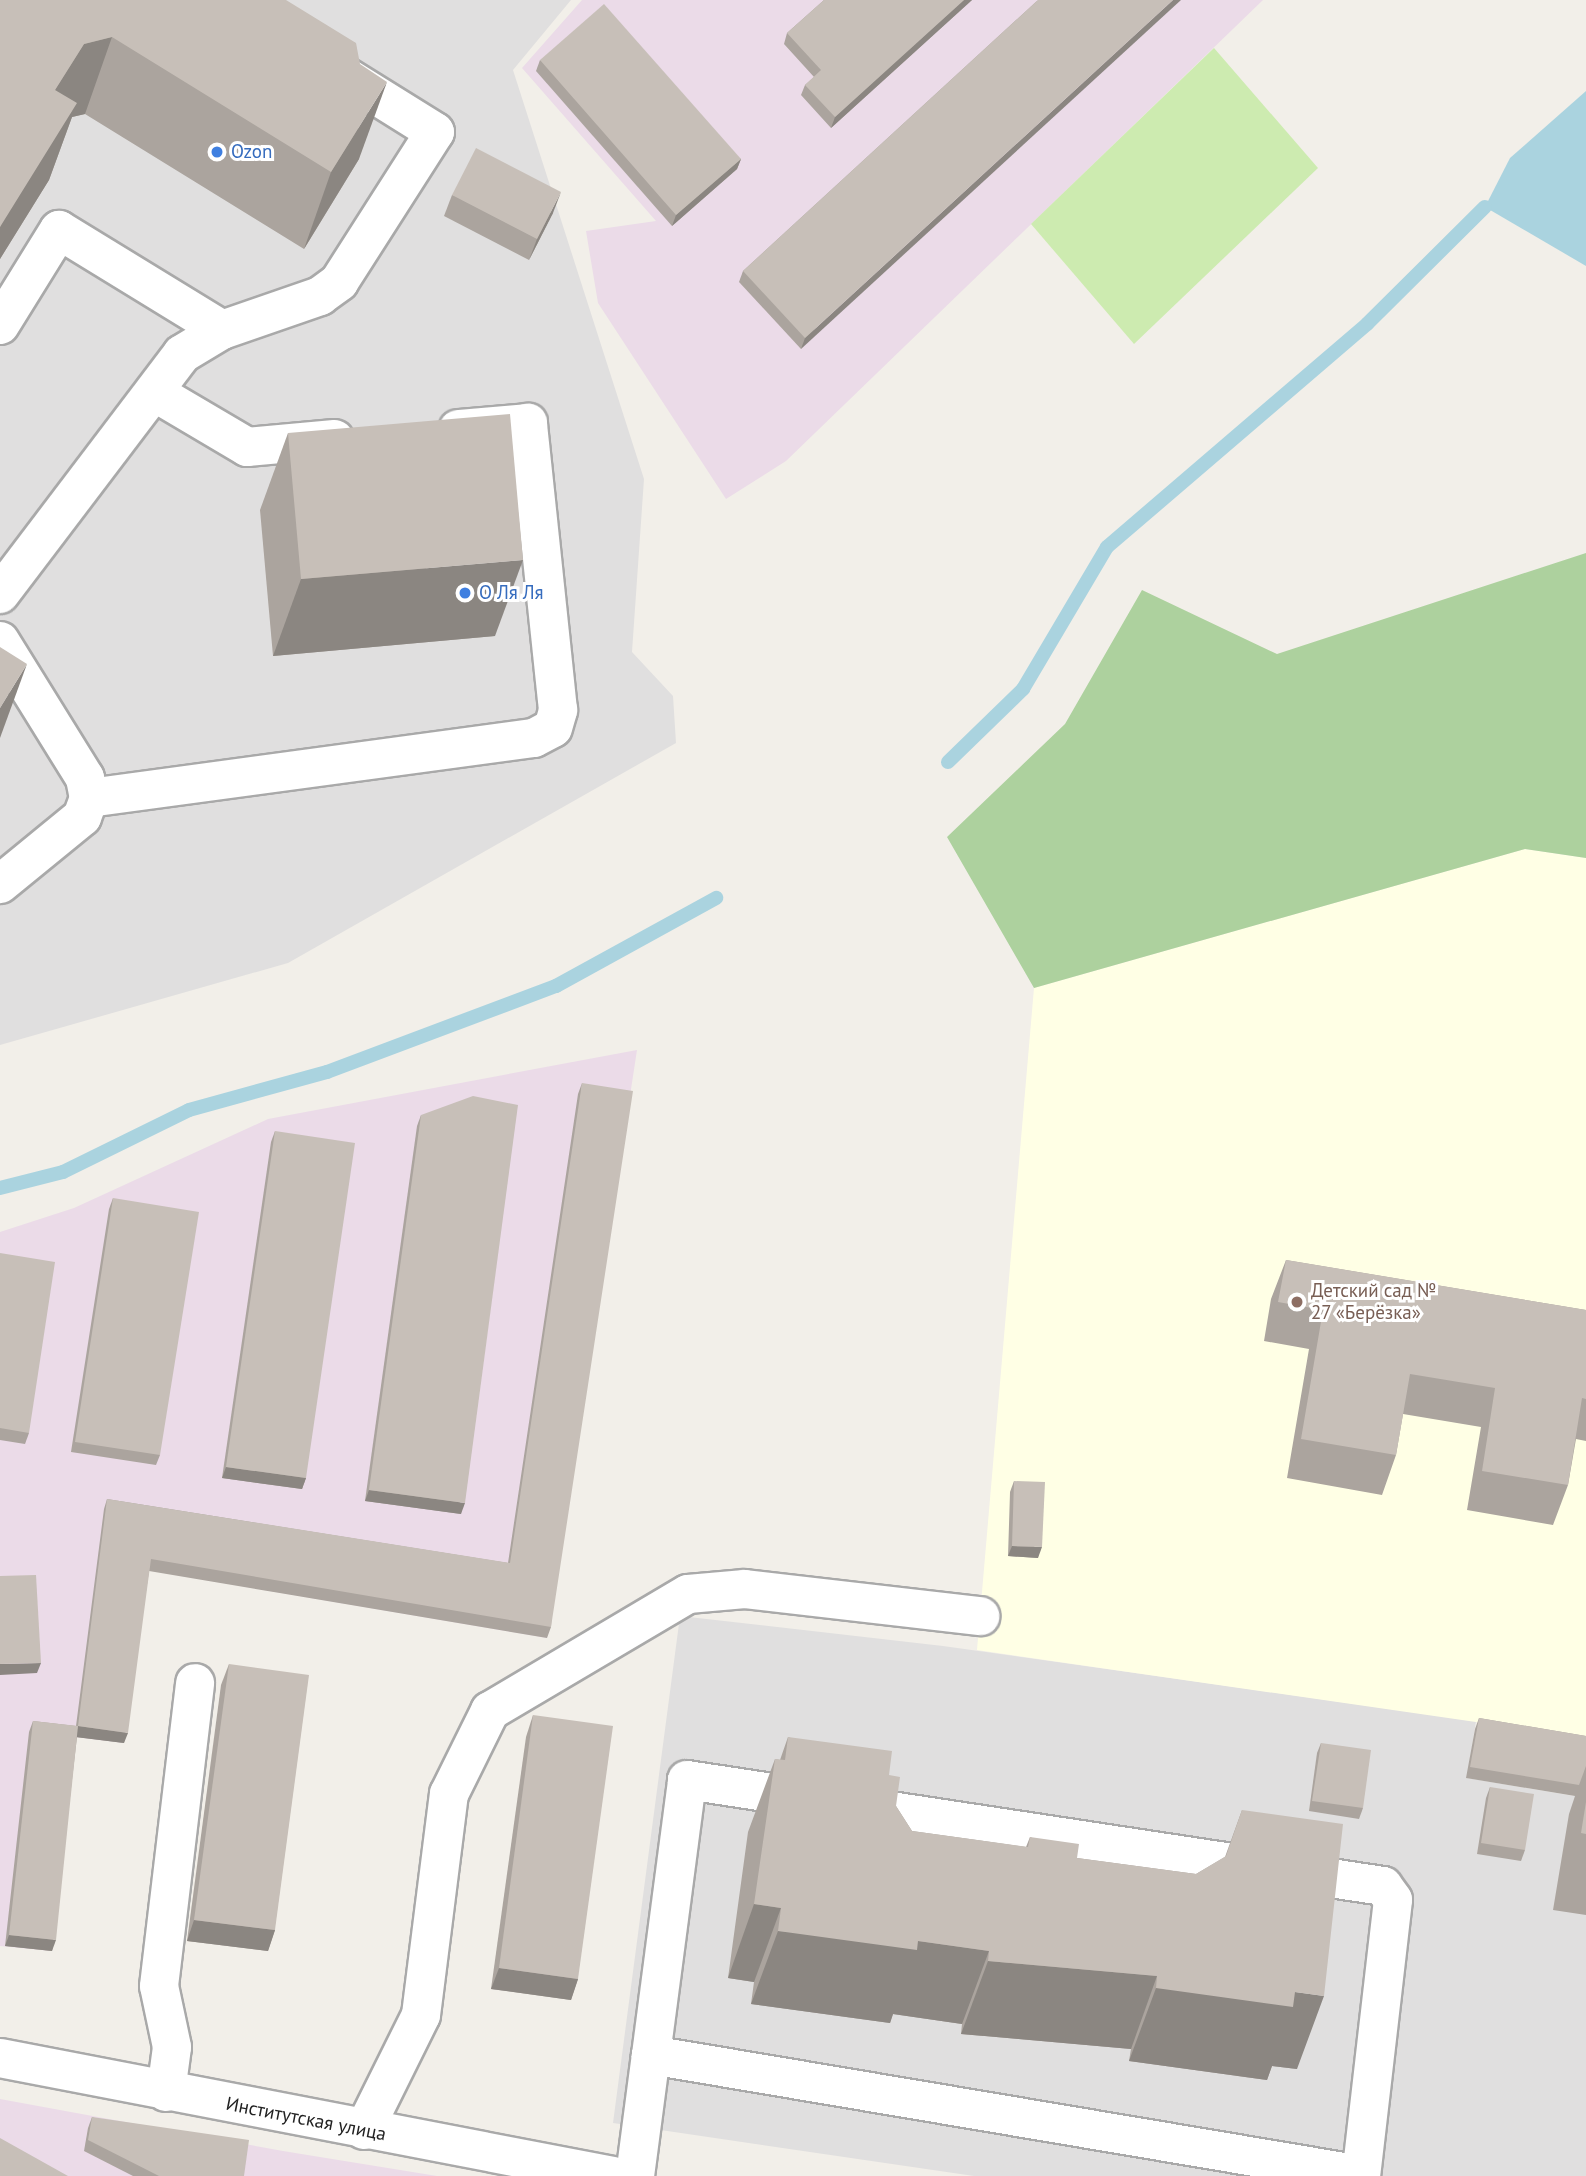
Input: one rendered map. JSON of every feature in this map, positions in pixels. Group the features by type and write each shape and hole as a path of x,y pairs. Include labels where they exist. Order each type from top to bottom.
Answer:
{"street":[{"path":"0,594 182,354 222,330 320,296 339,282 435,132 305,51"},
{"path":"0,325 59,230 222,330"},
{"path":"154,392 247,447 366,437"},
{"path":"89,798 534,738 553,728 558,710 528,423 420,432"},
{"path":"0,641 85,778 89,798 82,817 0,884"},
{"path":"364,2130 421,2015 449,1794 490,1711 688,1594 745,1589 981,1616"},
{"path":"166,2092 172,2047 159,1986 195,1683"},
{"path":"635,2176 687,1780 1383,1886 1393,1900 1361,2175 651,2056"},
{"name":"Институтская улица","path":"0,2058 613,2176"}],"shaded area":[{"path":"0,0 571,0 513,70 644,479 632,652 673,696 676,743 288,963 0,1045"},
{"path":"582,0 1263,0 786,461 726,499 598,303 586,231 656,221 522,68"},
{"name":"Детский сад № 27 «Берёзка»","path":"1525,849 1586,858 1586,1738 977,1650 1034,988"},
{"path":"637,1050 547,1638 147,1570 124,1743 75,1737 52,1951 0,1946 0,1232 74,1208 268,1119"},
{"path":"680,1616 943,1646 1476,1721 1467,1778 1586,1798 1586,2176 974,2176 613,2123"},
{"path":"0,2099 283,2151 437,2176 0,2176"}],"green space":[{"path":"1214,48 1318,168 1134,344 1031,224"},
{"path":"1586,553 1586,858 1525,849 1034,988 947,837 1065,724 1142,590 1277,654"}],"water":[{"path":"1586,91 1586,266 1485,207 1510,158"}],"building":[{"path":"0,0 286,0 356,43 360,64 387,82 331,172 112,37 84,44 55,90 77,103 0,227"},
{"path":"824,0 964,0 835,117 805,85 821,70 787,33"},
{"path":"1038,0 1173,0 805,338 743,271"},
{"path":"604,4 741,159 676,215 540,60"},
{"path":"476,148 561,192 537,239 452,195"},
{"path":"510,414 523,560 301,579 288,433"},
{"path":"0,647 27,664 0,708"},
{"path":"582,1083 633,1091 551,1627 151,1559 128,1733 78,1726 107,1499 510,1563"},
{"path":"473,1096 518,1105 465,1503 369,1490 421,1115"},
{"path":"275,1131 355,1143 306,1478 226,1467"},
{"path":"113,1198 199,1212 160,1455 75,1442"},
{"path":"0,1253 55,1262 29,1433 0,1428"},
{"path":"1286,1260 1586,1310 1586,1399 1582,1398 1568,1485 1482,1471 1495,1388 1410,1374 1396,1455 1301,1439 1323,1310 1278,1302"},
{"path":"1014,1481 1045,1482 1042,1547 1012,1546"},
{"path":"36,1575 41,1663 0,1664 0,1576"},
{"path":"229,1664 309,1675 275,1930 194,1920"},
{"path":"533,1715 613,1726 578,1979 499,1968"},
{"path":"1479,1718 1586,1736 1586,1766 1579,1785 1470,1767"},
{"path":"33,1721 78,1726 56,1940 9,1935"},
{"path":"788,1737 892,1751 889,1775 900,1777 896,1806 912,1831 1028,1847 1030,1837 1079,1844 1077,1858 1196,1874 1226,1856 1242,1810 1343,1824 1324,1996 1295,1992 1293,2007 1156,1988 1157,1976 988,1961 989,1951 918,1941 917,1950 778,1931 781,1908 754,1904 775,1759 785,1760"},
{"path":"1321,1743 1371,1750 1363,1808 1312,1801"},
{"path":"1490,1787 1534,1794 1525,1850 1481,1843"},
{"path":"1586,1802 1586,1834 1581,1833"},
{"path":"92,2117 249,2140 244,2176 159,2176 88,2140"},
{"path":"0,2138 68,2176 0,2176"}],"waterway":[{"path":"948,762 1023,689 1107,547 1367,324 1485,207"},
{"path":"0,1188 63,1172 189,1110 327,1072 556,986 716,898"}],"place":[{"name":"Ozon","path":"217,152"},
{"name":"О Ля Ля","path":"465,593"},
{"name":"Детский сад № 27 «Берёзка»","path":"1297,1302"}]}
